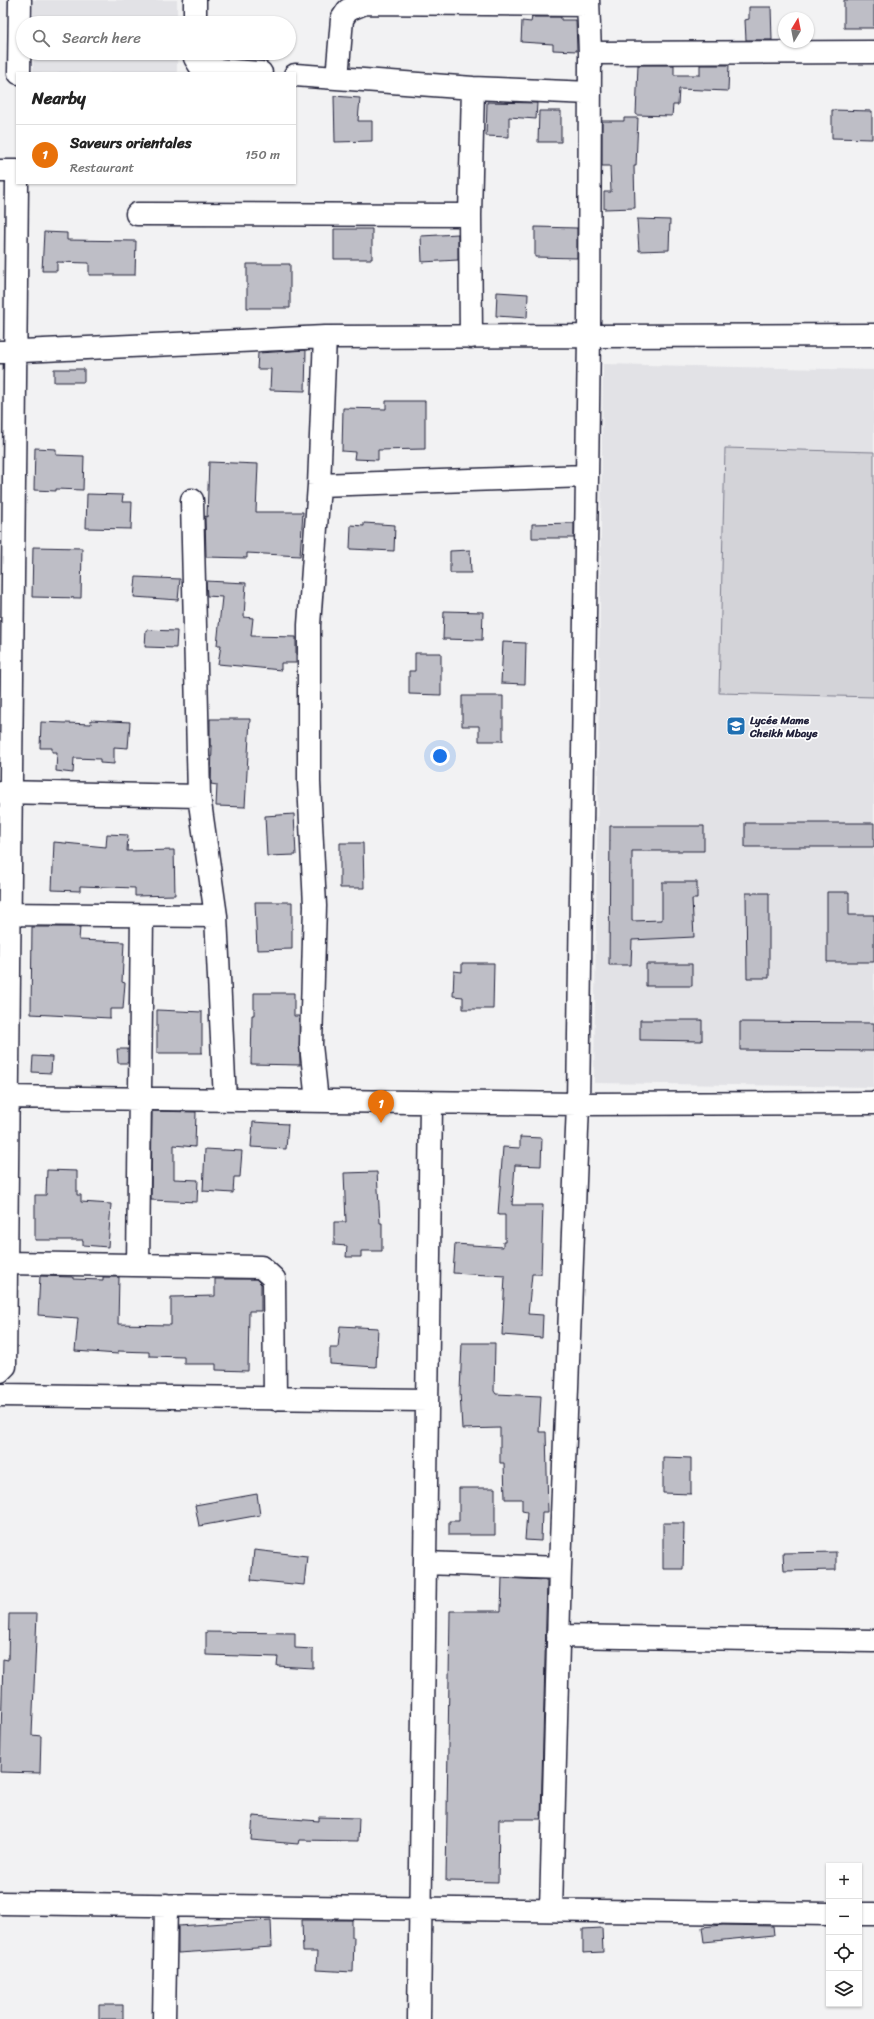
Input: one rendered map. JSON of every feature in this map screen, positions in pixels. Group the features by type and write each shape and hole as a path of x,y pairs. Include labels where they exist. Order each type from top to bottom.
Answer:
{"street":[{"path":"20,0 20,16"},
{"path":"195,0 195,16"},
{"path":"337,78 342,19 348,10 365,3 588,2 590,52 589,336 578,1104 560,1568 551,1910"},
{"path":"590,52 874,52"},
{"path":"19,60 19,72"},
{"path":"196,60 200,66 218,70 247,72"},
{"path":"296,75 473,88 590,92"},
{"path":"471,337 470,216 473,88"},
{"path":"0,171 16,171"},
{"path":"0,1371 5,1366 6,1263 3,1230 8,352 18,184"},
{"path":"137,214 470,216"},
{"path":"8,352 325,337 874,335"},
{"path":"317,1101 311,1045 315,906 309,774 310,625 319,485 325,337"},
{"path":"319,485 587,476"},
{"path":"192,500 200,796 216,916 225,1100"},
{"path":"6,792 200,796"},
{"path":"5,914 216,916"},
{"path":"138,1265 142,916"},
{"path":"4,1097 431,1103 874,1103"},
{"path":"419,2019 431,1103"},
{"path":"6,1263 261,1266 269,1272 274,1279 275,1399"},
{"path":"0,1395 427,1400"},
{"path":"425,1563 560,1568"},
{"path":"558,1636 874,1641"},
{"path":"0,1903 826,1914"},
{"path":"164,2019 166,1905"},
{"path":"862,1914 874,1914"}],"shaded area":[{"path":"33,0 177,0 177,16 33,16"},
{"path":"33,60 177,60 177,72 33,72"},
{"name":"Lycée Mame Cheikh Mbaye","path":"603,364 874,370 874,1087 594,1083"},
{"path":"725,448 874,452 874,697 719,693"}],"building":[{"path":"844,0 874,0 874,28 844,28"},
{"path":"749,7 771,7 772,40 746,40 745,20 749,19"},
{"path":"532,17 561,17 561,20 576,20 577,51 553,50 553,44 521,42 522,21 531,22"},
{"path":"638,65 674,65 674,75 700,75 700,65 729,65 728,91 679,89 678,105 673,105 672,116 636,115"},
{"path":"334,96 360,98 358,121 372,121 372,141 335,142"},
{"path":"487,102 537,103 536,119 509,117 509,137 486,136"},
{"path":"832,110 872,111 872,139 832,138"},
{"path":"539,111 561,111 561,142 538,142"},
{"path":"624,118 638,118 636,166 634,166 635,208 604,209 604,192 611,192 610,166 602,166 602,121 624,121"},
{"path":"637,219 670,220 669,250 639,251"},
{"path":"535,227 577,228 577,258 535,257"},
{"path":"334,229 372,229 372,259 334,259"},
{"path":"44,232 67,233 67,240 136,241 135,275 89,275 89,263 57,262 57,271 42,271"},
{"path":"458,234 458,260 422,262 421,236"},
{"path":"247,264 290,264 290,308 247,308"},
{"path":"497,292 528,294 527,318 496,316"},
{"path":"306,350 305,391 270,390 271,369 257,369 258,353"},
{"path":"54,369 84,369 84,382 54,382"},
{"path":"386,401 425,401 425,449 378,450 378,460 354,459 355,452 342,451 343,408 386,409"},
{"path":"35,448 56,449 56,455 84,456 83,490 34,490"},
{"path":"209,462 258,464 256,512 303,512 300,556 247,553 247,558 206,557 205,516 207,517"},
{"path":"87,494 123,495 122,502 132,502 131,529 86,528"},
{"path":"364,523 395,525 394,551 350,549 351,525 364,526"},
{"path":"574,523 574,538 532,538 532,524"},
{"path":"33,547 82,548 81,598 32,597"},
{"path":"470,550 471,573 450,573 450,551"},
{"path":"136,577 180,579 178,600 134,597"},
{"path":"206,581 246,583 244,617 253,618 251,636 296,637 296,663 281,663 281,670 218,664 221,645 217,645 222,597 207,596"},
{"path":"444,611 483,612 482,640 443,639"},
{"path":"146,630 177,631 176,648 145,647"},
{"path":"503,642 526,643 525,684 501,683"},
{"path":"415,653 441,653 441,695 409,694 409,671 415,671"},
{"path":"462,696 503,696 503,741 479,741 479,726 462,726"},
{"path":"210,719 250,719 245,807 216,806 217,785 211,784 212,746 210,746"},
{"path":"91,720 130,722 128,748 114,747 114,764 100,763 100,759 74,758 73,773 56,771 57,752 52,752 52,748 40,748 41,722 91,724"},
{"path":"294,814 296,855 267,856 265,816"},
{"path":"745,823 874,823 874,847 745,847"},
{"path":"610,826 704,826 704,851 632,851 632,921 662,920 662,882 697,882 697,899 692,899 694,937 632,940 631,965 609,965"},
{"path":"107,834 128,835 127,851 174,850 175,895 135,896 135,888 80,886 80,891 52,890 54,842 106,847"},
{"path":"340,843 363,843 364,888 340,888"},
{"path":"827,892 849,892 849,915 874,915 874,962 827,962"},
{"path":"746,893 769,893 769,978 747,978"},
{"path":"255,902 292,902 292,949 257,950"},
{"path":"32,927 80,927 79,940 124,942 122,982 125,983 123,1009 110,1009 110,1018 31,1014"},
{"path":"462,963 494,963 493,1009 463,1009 463,997 453,996 454,971 462,972"},
{"path":"646,964 692,964 692,986 646,986"},
{"path":"254,993 294,993 294,1016 299,1016 300,1065 251,1064"},
{"path":"157,1010 202,1012 202,1053 157,1053"},
{"path":"640,1020 702,1020 702,1041 640,1040"},
{"path":"740,1022 874,1023 874,1051 740,1050"},
{"path":"117,1049 128,1049 128,1063 118,1063"},
{"path":"33,1056 52,1057 51,1073 32,1072"},
{"path":"152,1111 196,1112 195,1147 174,1145 174,1179 198,1180 197,1202 151,1200"},
{"path":"253,1122 288,1124 286,1149 251,1147"},
{"path":"520,1137 542,1138 541,1166 515,1165 512,1205 543,1205 541,1274 532,1274 528,1314 543,1315 542,1338 502,1335 505,1276 453,1273 455,1244 503,1247 503,1242 505,1242 505,1215 498,1215 503,1147 520,1148"},
{"path":"205,1149 242,1151 240,1177 234,1177 233,1193 203,1191"},
{"path":"47,1170 77,1171 77,1195 81,1195 81,1202 111,1204 108,1247 83,1245 83,1240 35,1240 35,1195 46,1195"},
{"path":"377,1172 380,1223 382,1223 382,1251 361,1251 361,1257 346,1257 347,1246 334,1245 334,1222 346,1222 344,1173"},
{"path":"40,1276 103,1280 103,1277 119,1277 118,1324 171,1325 171,1297 215,1296 215,1279 256,1279 261,1284 261,1311 249,1311 248,1371 216,1370 216,1364 184,1364 184,1357 149,1356 149,1352 118,1351 118,1354 75,1351 78,1318 38,1315"},
{"path":"340,1326 378,1328 376,1367 330,1364 330,1348 338,1348"},
{"path":"462,1343 495,1343 494,1391 496,1394 541,1396 539,1432 546,1432 548,1512 542,1512 541,1541 525,1540 527,1512 522,1511 522,1499 505,1499 504,1463 500,1463 500,1428 462,1429 460,1392"},
{"path":"663,1457 691,1458 691,1494 663,1493"},
{"path":"459,1488 495,1488 495,1535 449,1535 449,1521 459,1521"},
{"path":"257,1494 260,1515 199,1526 195,1505"},
{"path":"663,1523 684,1523 683,1569 663,1569"},
{"path":"254,1550 307,1556 304,1585 251,1580"},
{"path":"836,1552 836,1570 784,1571 783,1553"},
{"path":"502,1578 547,1580 541,1819 499,1819 498,1882 446,1881 450,1611 501,1611"},
{"path":"9,1614 37,1614 32,1735 41,1736 40,1773 0,1772 3,1659 8,1660"},
{"path":"206,1632 295,1633 295,1648 313,1649 313,1668 277,1666 278,1657 206,1655"},
{"path":"253,1816 319,1821 319,1817 359,1818 358,1841 299,1840 298,1844 251,1840"},
{"path":"271,1920 272,1947 178,1953 178,1926"},
{"path":"302,1920 352,1920 352,1937 354,1937 353,1972 316,1970 317,1952 303,1952"},
{"path":"723,1925 773,1926 774,1935 704,1942 702,1927"},
{"path":"602,1928 603,1952 583,1953 583,1929"},
{"path":"99,2005 123,2005 123,2019 99,2019"}],"place":[{"name":"Lycée Mame Cheikh Mbaye","path":"736,726"},
{"name":"Saveurs orientales","path":"381,1123"}]}
